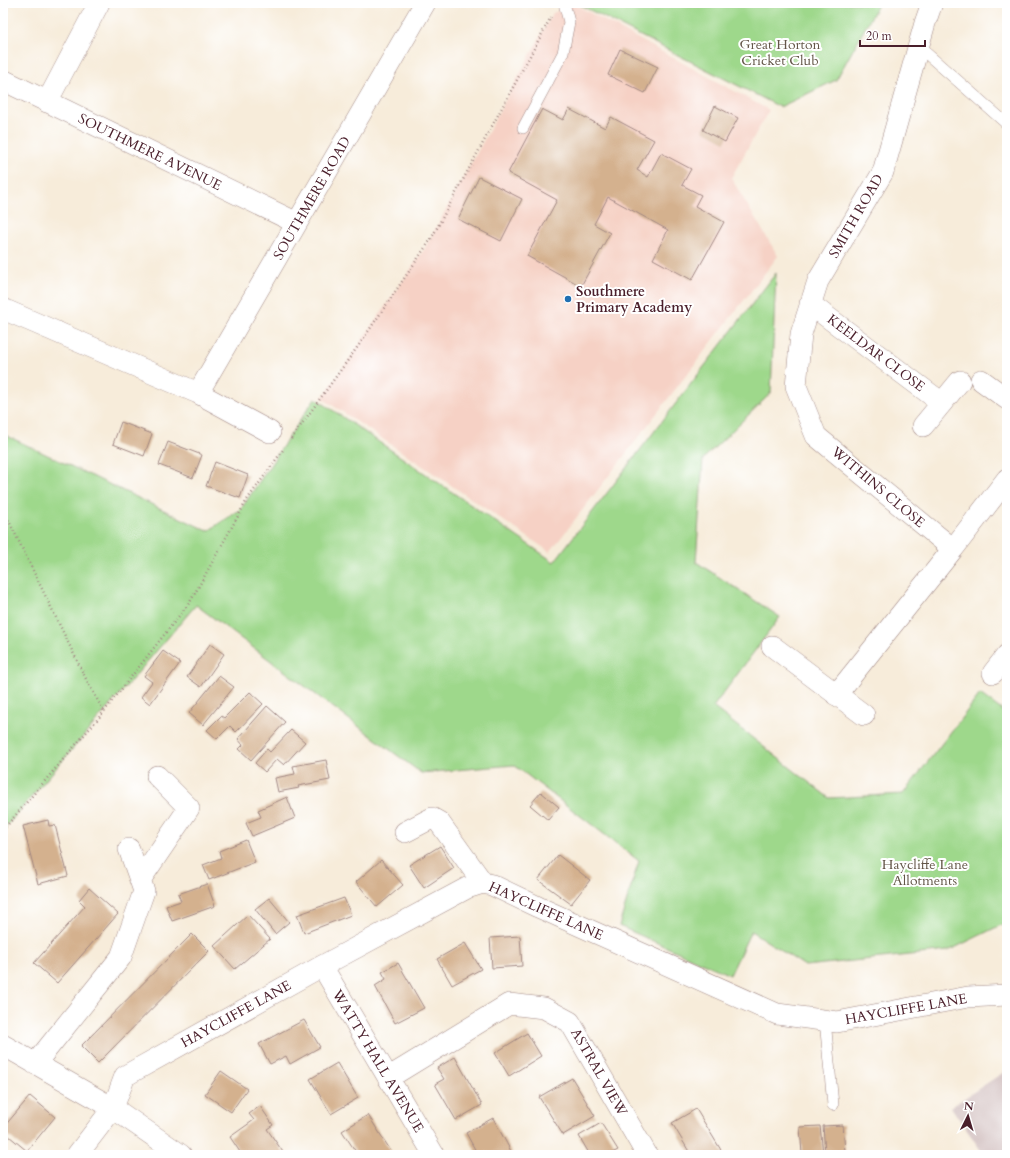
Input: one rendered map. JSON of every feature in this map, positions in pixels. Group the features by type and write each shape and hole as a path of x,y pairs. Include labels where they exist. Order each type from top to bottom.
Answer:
{"street":[{"path":"47,102 99,3"},
{"name":"SOUTHMERE ROAD","path":"198,393 425,3"},
{"name":"SMITH ROAD","path":"801,334 818,281 883,172 918,46 932,3"},
{"name":"SOUTHMERE AVENUE","path":"3,80 297,223"},
{"name":"KEELDAR CLOSE","path":"810,304 942,403"},
{"path":"3,309 198,393 270,432"},
{"name":"WITHINS CLOSE","path":"801,334 796,386 816,436 953,549"},
{"path":"981,380 1007,400"},
{"path":"923,426 960,381"},
{"path":"836,694 953,549 1007,479"},
{"path":"772,646 864,715"},
{"path":"993,673 1007,655"},
{"path":"140,880 189,808 157,776"},
{"path":"405,832 432,818 439,822 483,883"},
{"path":"35,1064 121,957 144,891 128,849"},
{"name":"HAYCLIFFE LANE","path":"77,1155 113,1108 125,1076 322,966 467,888 483,883 492,885 777,1014 837,1022 968,997 1007,995"},
{"name":"WATTY HALL AVENUE","path":"322,966 434,1155"},
{"name":"ASTRAL VIEW","path":"388,1078 509,1004 544,1008 570,1022 648,1155"},
{"path":"3,1045 113,1108 181,1155"}],"lane":[{"path":"523,128 563,53 569,22 564,3"},
{"path":"918,46 1007,124"},
{"path":"826,1020 833,1105"}],"path":[{"path":"288,443 361,342 431,239 551,16"},
{"path":"3,830 104,712 190,602 247,500 284,449"},
{"path":"3,509 85,677 104,712"}],"shaded area":[{"name":"Southmere Primary Academy","path":"574,4 769,110 731,178 778,256 550,552 322,398 424,250 553,13"},
{"path":"1007,1070 1007,1155 984,1155 951,1107"}],"green space":[{"name":"Great Horton Cricket Club","path":"576,3 879,3 836,80 780,107"},
{"name":"Haycliffe Lane Allotments","path":"776,273 771,393 703,459 696,562 780,617 713,707 829,798 903,794 980,694 1007,714 1007,922 948,951 805,966 751,931 730,975 619,926 639,861 514,765 421,773 196,605 3,830 3,434 208,531 241,509 315,398 554,562"}],"building":[{"path":"620,49 658,67 645,93 608,75"},
{"path":"715,106 738,118 725,142 703,130"},
{"path":"542,109 563,120 569,109 605,128 611,117 654,140 637,170 648,177 661,153 691,169 682,185 701,195 695,206 724,222 692,280 653,259 668,230 608,197 594,224 610,233 581,286 527,256 557,200 508,173"},
{"path":"479,177 522,199 501,241 458,219"},
{"path":"121,422 152,434 144,456 113,444"},
{"path":"168,442 202,455 193,478 159,465"},
{"path":"215,462 248,475 240,498 206,486"},
{"path":"210,644 224,654 201,687 187,677"},
{"path":"163,651 180,663 150,704 141,697 152,682 144,676"},
{"path":"219,676 234,687 203,725 189,713"},
{"path":"250,692 263,704 236,732 230,726 217,739 207,730 221,716 224,718"},
{"path":"267,706 285,722 251,760 239,749 243,745 238,739"},
{"path":"291,730 305,742 284,765 277,759 265,772 255,763 267,749 270,752"},
{"path":"326,760 330,780 298,786 299,788 278,792 275,778 295,774 293,766"},
{"path":"541,792 559,807 548,820 530,805"},
{"path":"287,797 295,818 252,836 246,823 261,817 258,810"},
{"path":"48,820 49,826 55,825 68,876 38,884 23,826"},
{"path":"246,840 255,862 209,880 203,865 221,858 219,851"},
{"path":"440,846 454,868 424,888 409,865"},
{"path":"558,855 590,880 571,904 538,880"},
{"path":"381,860 403,885 377,907 356,882"},
{"path":"207,884 215,906 172,921 166,906 181,901 178,894"},
{"path":"89,888 118,914 57,983 34,963 85,906 79,900"},
{"path":"269,898 289,922 275,934 255,909"},
{"path":"344,898 351,915 304,933 297,915"},
{"path":"248,915 270,939 235,969 214,946"},
{"path":"192,934 209,951 98,1063 81,1046"},
{"path":"520,936 522,966 492,968 490,938"},
{"path":"465,943 481,969 452,985 437,959"},
{"path":"398,963 424,1008 395,1023 375,986 386,979 382,972"},
{"path":"304,1020 320,1047 290,1064 286,1056 270,1064 259,1044"},
{"path":"527,1033 541,1056 509,1076 495,1053"},
{"path":"455,1057 482,1105 456,1120 435,1084 444,1079 437,1068"},
{"path":"337,1063 358,1098 331,1114 310,1079"},
{"path":"221,1071 247,1089 231,1112 205,1094"},
{"path":"572,1078 595,1116 563,1135 539,1097"},
{"path":"30,1096 55,1117 27,1151 3,1131 3,1128"},
{"path":"260,1106 273,1125 267,1129 285,1155 242,1155 230,1137 254,1120 249,1114"},
{"path":"696,1109 724,1155 691,1155 672,1123"},
{"path":"368,1115 391,1151 384,1155 358,1155 342,1131"},
{"path":"493,1118 513,1155 478,1155 466,1133"},
{"path":"601,1123 618,1150 608,1155 590,1155 579,1136"},
{"path":"843,1125 845,1152 825,1153 823,1126"},
{"path":"820,1126 823,1153 802,1154 800,1127"}],"place":[{"name":"Southmere Primary Academy","path":"568,299"}]}
